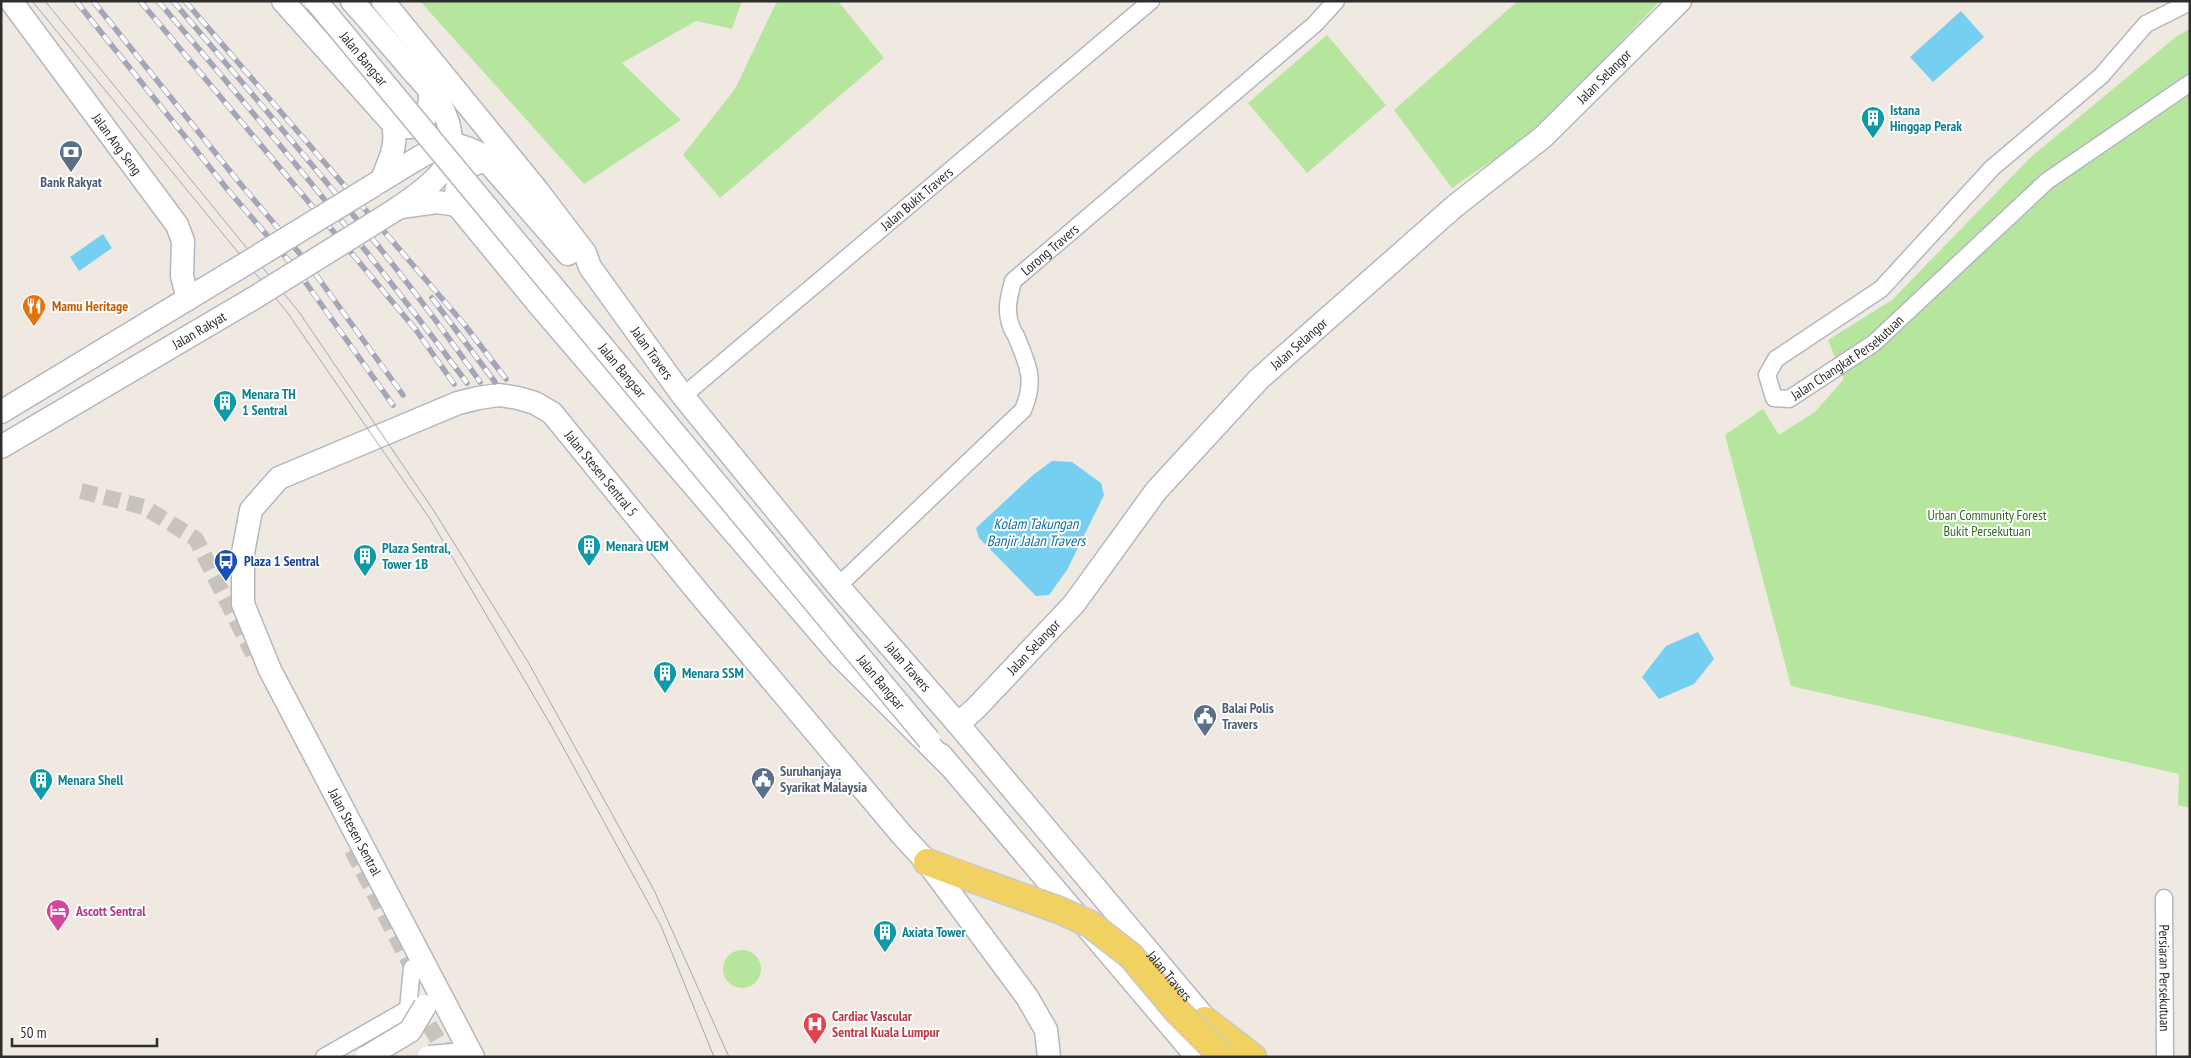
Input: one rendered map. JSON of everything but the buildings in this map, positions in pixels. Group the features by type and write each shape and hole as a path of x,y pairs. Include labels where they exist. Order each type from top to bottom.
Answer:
{"main road":[{"name":"Jalan Ang Seng","path":"11,1 177,225 184,241 182,276 188,299"},
{"path":"283,1 393,124 408,129 415,128 423,120 430,107 430,90"},
{"name":"Jalan Bangsar","path":"316,1 950,766"},
{"path":"352,1 430,90 446,117 451,144"},
{"path":"383,1 537,190 586,253 590,267"},
{"name":"Jalan Selangor","path":"958,724 976,708 1074,604 1156,491 1259,379 1455,206 1543,137 1680,1"},
{"path":"378,183 394,149 395,134 393,124"},
{"path":"1,412 432,150 451,144 481,154 575,262 590,267"},
{"name":"Jalan Rakyat","path":"1,447 254,298 397,209 437,177 445,167 450,155 451,144"},
{"path":"489,162 475,163 463,173 455,197 457,205 540,306 840,656 950,766 1197,1057"},
{"path":"397,209 436,202 457,205"},
{"name":"Jalan Travers","path":"590,267 683,396 838,586 958,724 1238,1057"},
{"name":"Jalan Stesen Sentral 5","path":"243,604 243,553 251,510 279,478 458,403 499,395 535,403 552,413 710,606 927,862 1027,997 1046,1030 1049,1057"},
{"name":"Jalan Stesen Sentral","path":"243,604 270,670 420,968 461,1056"},
{"path":"927,862 1059,910 1090,924 1131,956 1177,1011 1224,1057"},
{"path":"367,1057 410,1031 425,1006 420,968"},
{"path":"1205,1020 1254,1057"},
{"path":"429,1057 461,1056"}],"street":[{"name":"Jalan Bukit Travers","path":"683,396 1151,1"},
{"name":"Lorong Travers","path":"838,586 1023,410 1029,395 1031,382 1028,365 1009,320 1008,300 1013,281 1315,24 1336,1"},
{"name":"Jalan Changkat Persekutuan","path":"2190,2 2146,24 2101,76 1992,168 1880,289 1776,359 1767,375 1774,398 1789,399 1874,343 2047,181 2190,83"},
{"name":"Persiaran Persekutuan","path":"2164,898 2165,1057"},
{"path":"324,1057 408,1009 420,968"}],"green space":[{"path":"420,1 742,1 732,29 696,21 622,63 681,120 584,184"},
{"path":"777,1 838,1 884,58 720,198 683,155 735,89"},
{"path":"1518,1 1660,1 1534,132 1452,188 1394,110"},
{"name":"Urban Community Forest Bukit Persekutuan","path":"2190,29 2190,808 2178,805 2179,774 1791,686 1725,435 1763,409 1779,435 1815,412 1844,379 1828,340 1892,300 2032,156 2177,36"},
{"path":"1327,35 1386,105 1307,173 1248,103"},
{"path":"742,950 755,956 761,969 755,982 742,988 729,982 723,969 729,956"}],"water":[{"path":"1961,11 1984,37 1933,82 1910,57"},
{"path":"103,234 112,248 79,271 70,257"},
{"name":"Kolam Takungan Banjir Jalan Travers","path":"1052,461 1072,462 1101,483 1104,495 1067,570 1049,595 1036,596 979,538 976,528 1033,475"},
{"path":"1698,632 1714,659 1694,684 1659,699 1642,677 1666,646"}],"tunnel":[{"path":"81,491 144,507 196,539 253,654"},
{"path":"352,850 412,968"},
{"path":"407,1020 427,1022 449,1057"}],"tram line":[{"path":"32,1 287,312 430,519 552,727 661,926 714,1057"},
{"path":"45,1 299,312 434,511 528,662 654,890 729,1057"}],"railway":[{"path":"76,1 228,190 296,269 393,405"},
{"path":"93,1 238,181 306,261 403,395"},
{"path":"140,1 416,330 454,384"},
{"path":"158,1 316,189 393,285 467,383"},
{"path":"173,1 370,235 408,283 480,382"},
{"path":"185,1 464,324 506,379"},
{"path":"432,298 495,382"}],"place":[{"name":"Istana Hinggap Perak","path":"1873,139"},
{"name":"Bank Rakyat","path":"71,173"},
{"name":"Mamu Heritage","path":"34,327"},
{"name":"Menara TH 1 Sentral","path":"225,423"},
{"name":"Menara UEM","path":"589,567"},
{"name":"Plaza Sentral, Tower 1B","path":"365,577"},
{"name":"Plaza 1 Sentral","path":"226,582"},
{"name":"Menara SSM","path":"665,694"},
{"name":"Balai Polis Travers","path":"1205,737"},
{"name":"Suruhanjaya Syarikat Malaysia","path":"763,800"},
{"name":"Menara Shell","path":"41,801"},
{"name":"Ascott Sentral","path":"58,932"},
{"name":"Axiata Tower","path":"885,953"},
{"name":"Cardiac Vascular Sentral Kuala Lumpur","path":"815,1045"}]}
